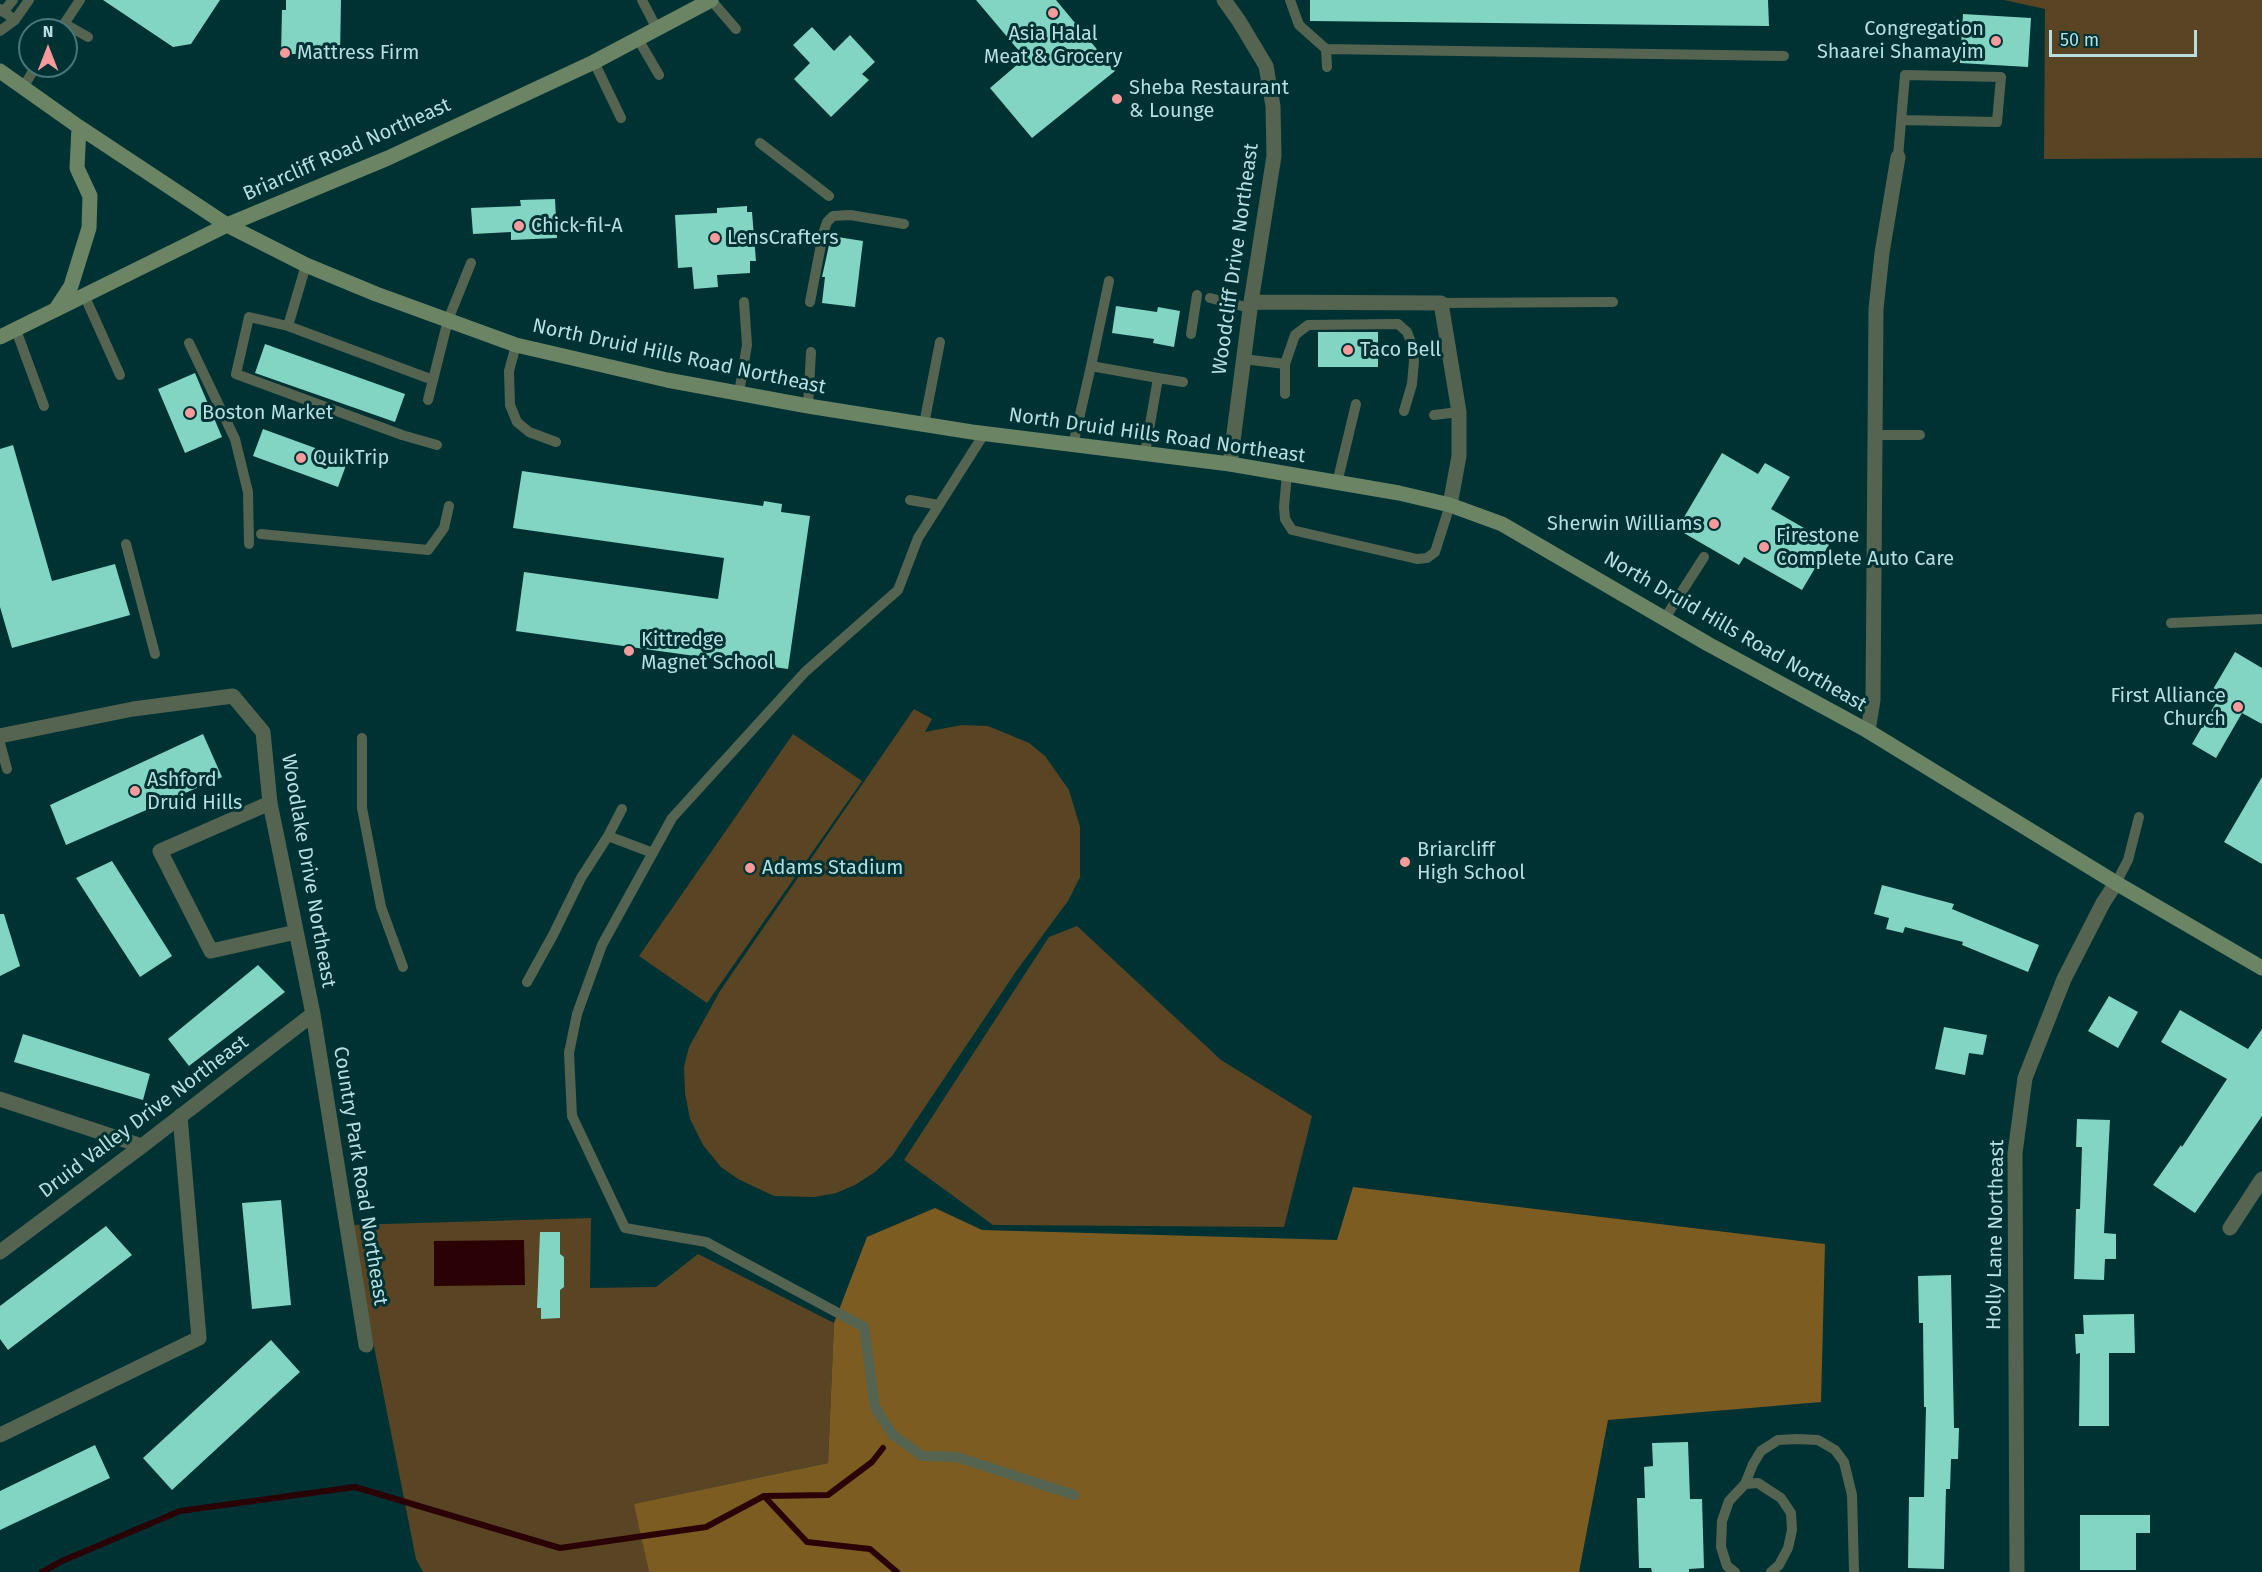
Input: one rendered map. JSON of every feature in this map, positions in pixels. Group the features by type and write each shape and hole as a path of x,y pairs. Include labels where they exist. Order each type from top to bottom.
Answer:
{"main road":[{"name":"Briarcliff Road Northeast","path":"0,337 227,225 396,154 594,62 711,0"},
{"name":"North Druid Hills Road Northeast","path":"0,71 24,86 79,128 227,225 306,265 376,294 516,345 667,380 808,406 984,434 1230,464 1337,483 1450,505 1502,524 1868,731 2116,883 2262,968"},
{"path":"54,312 71,286 89,228 90,196 77,168 79,128"}],"street":[{"name":"Woodcliff Drive Northeast","path":"1224,0 1266,66 1273,106 1274,156 1243,359 1230,464"},
{"path":"1868,731 1873,700 1876,309 1882,253 1898,158"},
{"path":"1251,305 1441,303 1459,412 1459,456 1450,505"},
{"name":"Woodlake Drive Northeast","path":"0,736 133,709 233,696 263,732 270,803 313,1014"},
{"path":"270,803 160,851 212,951 296,932"},
{"name":"Holly Lane Northeast","path":"2017,1572 2015,1153 2025,1078 2064,979 2103,903 2116,883"},
{"name":"Druid Valley Drive Northeast","path":"0,1252 313,1014"},
{"name":"Country Park Road Northeast","path":"313,1014 366,1345"},
{"path":"0,1099 142,1146"},
{"path":"0,1435 199,1338 180,1116"},
{"path":"2230,1228 2262,1179"}],"lane":[{"path":"13,0 2,10 15,20"},
{"path":"0,31 15,20 29,0"},
{"path":"69,18 80,0"},
{"path":"642,0 657,29"},
{"path":"711,0 736,29"},
{"path":"1290,0 1299,25 1326,49 1784,56"},
{"path":"78,33 88,37"},
{"path":"638,39 659,75"},
{"path":"1326,49 1327,67"},
{"path":"594,62 621,118"},
{"path":"1898,158 1901,120 1905,75 2001,77 1997,122 1901,120"},
{"path":"24,86 29,78"},
{"path":"760,143 829,196"},
{"path":"810,303 823,234 827,222 833,216 850,215 904,224"},
{"path":"428,400 448,320 471,263"},
{"path":"288,326 306,265"},
{"path":"1073,445 1109,281"},
{"path":"1191,334 1197,295"},
{"path":"85,297 120,375"},
{"path":"1210,298 1251,305"},
{"path":"739,393 747,345 744,302"},
{"path":"1441,303 1613,302"},
{"path":"433,380 288,326 249,317 237,374 402,435 436,445"},
{"path":"1285,394 1285,364 1295,335 1308,325 1398,324 1407,332 1412,342 1414,360 1412,384 1404,411"},
{"path":"16,330 44,406"},
{"path":"924,424 940,342"},
{"path":"189,343 235,439 248,492 249,544"},
{"path":"516,345 509,371 510,405 517,422 529,432 556,442"},
{"path":"808,406 811,352"},
{"path":"1243,359 1285,364"},
{"path":"1091,366 1183,382"},
{"path":"1145,453 1158,378"},
{"path":"1337,483 1356,404"},
{"path":"1434,415 1459,412"},
{"path":"984,434 918,538 898,590 805,672 672,818 602,945 577,1014 569,1053 572,1116 625,1228 706,1242 864,1327 875,1407 892,1434 922,1456 957,1457 1074,1495"},
{"path":"1875,435 1920,435"},
{"path":"1287,474 1285,519 1292,530 1418,559 1427,558 1435,552 1450,505"},
{"path":"910,500 939,505"},
{"path":"261,534 428,550 444,528 449,506"},
{"path":"126,544 155,654"},
{"path":"1665,618 1704,557"},
{"path":"2171,623 2262,620"},
{"path":"362,738 362,808 381,907 403,967"},
{"path":"0,743 7,769"},
{"path":"527,982 581,878 622,809"},
{"path":"2116,883 2128,860 2139,818"},
{"path":"608,836 652,853"},
{"path":"1735,1572 1727,1566 1721,1547 1722,1521 1729,1501 1745,1484 1761,1452 1778,1440 1818,1440 1835,1450 1844,1462 1852,1495 1854,1572"},
{"path":"1745,1484 1758,1484 1781,1498 1791,1514 1792,1530 1788,1548 1779,1565 1771,1572"}],"shaded area":[{"path":"2004,0 2262,0 2262,158 2044,159 2045,9"},
{"path":"914,709 932,719 925,732 962,725 988,726 1029,743 1045,756 1069,790 1080,827 1080,877 1068,901 1017,970 892,1156 875,1172 855,1185 836,1193 814,1197 774,1196 738,1179 721,1167 703,1145 690,1119 685,1093 684,1067 689,1047 720,991"},
{"name":"Adams Stadium","path":"793,734 862,781 707,1003 639,956"},
{"path":"1077,926 1221,1060 1312,1116 1284,1227 993,1225 904,1160 1049,937"},
{"path":"1353,1187 1825,1244 1821,1402 1608,1420 1579,1572 649,1572 634,1504 828,1463 834,1323 867,1237 935,1208 982,1230 1337,1240"},
{"path":"591,1218 590,1288 656,1287 698,1254 834,1323 828,1463 635,1504 649,1572 423,1572 416,1559 350,1225"},
{"path":"524,1240 525,1285 434,1286 434,1241"}],"building":[{"path":"103,0 220,0 191,44 173,47"},
{"path":"286,0 341,0 340,54 281,54 282,10 286,10"},
{"path":"976,0 1056,0 1115,71 1032,138 990,88 1025,58"},
{"path":"1310,0 1768,0 1769,26 1310,21"},
{"name":"Congregation Shaarei Shamayim","path":"1963,14 2031,18 2028,67 1960,63"},
{"path":"812,27 834,51 850,35 875,62 862,74 869,80 831,117 794,79 810,63 793,45"},
{"path":"555,199 557,238 511,240 511,232 473,234 471,208 521,206 520,200"},
{"name":"LensCrafters","path":"747,206 747,212 752,212 756,261 750,261 750,273 717,275 718,287 694,289 692,267 678,268 675,215 717,213 717,208"},
{"path":"831,236 863,241 855,307 822,303 825,277 822,277"},
{"path":"1116,306 1157,312 1158,307 1180,311 1174,347 1153,343 1154,339 1112,333"},
{"name":"Taco Bell","path":"1318,332 1378,332 1378,367 1318,367"},
{"path":"265,344 405,394 395,422 255,373"},
{"name":"Boston Market","path":"195,373 222,437 185,453 158,389"},
{"name":"QuikTrip","path":"263,429 348,460 338,487 253,456"},
{"path":"13,445 52,581 115,564 130,615 12,648 0,607 0,449"},
{"path":"1722,453 1758,474 1765,463 1790,477 1771,509 1830,543 1802,590 1744,557 1739,565 1677,529"},
{"path":"522,471 763,506 764,501 782,504 781,512 810,516 788,669 516,631 524,572 718,599 724,558 513,528"},
{"name":"First Alliance Church","path":"2235,652 2262,668 2262,724 2242,713 2216,758 2192,744 2217,701 2209,696"},
{"name":"Ashford Druid Hills","path":"203,734 222,777 66,845 50,805"},
{"path":"2262,777 2262,864 2224,842"},
{"name":"Ashford Druid Hills","path":"112,861 172,956 140,977 76,878"},
{"path":"1882,885 1954,904 1952,909 2039,945 2028,972 1962,945 1963,942 1905,927 1903,933 1886,929 1889,918 1874,914"},
{"path":"0,914 4,914 20,966 0,976"},
{"path":"258,965 285,992 189,1066 168,1039"},
{"path":"2109,996 2138,1012 2118,1048 2088,1031"},
{"path":"2180,1010 2248,1049 2262,1029 2262,1116 2195,1213 2153,1185 2181,1145 2182,1147 2227,1079 2161,1042"},
{"path":"1944,1027 1987,1035 1983,1055 1969,1053 1965,1075 1935,1069"},
{"path":"23,1034 150,1074 143,1100 14,1062"},
{"path":"2077,1119 2110,1120 2104,1233 2116,1234 2116,1259 2105,1259 2104,1280 2074,1279 2076,1209 2080,1209 2082,1147 2076,1147"},
{"path":"281,1200 291,1305 252,1309 242,1203"},
{"path":"106,1226 132,1255 8,1350 0,1339 0,1306"},
{"path":"540,1232 560,1232 560,1254 564,1257 564,1287 560,1290 560,1318 541,1319 541,1308 537,1308"},
{"path":"1951,1275 1954,1428 1959,1428 1958,1459 1951,1459 1950,1489 1946,1489 1944,1569 1908,1568 1909,1497 1924,1497 1926,1407 1924,1407 1923,1323 1919,1323 1918,1276"},
{"path":"2134,1314 2135,1353 2109,1353 2109,1426 2079,1426 2080,1353 2076,1354 2075,1334 2084,1334 2083,1315"},
{"path":"271,1340 300,1372 172,1490 143,1458"},
{"path":"1688,1442 1690,1499 1702,1499 1704,1568 1689,1569 1689,1572 1652,1572 1651,1568 1639,1568 1637,1498 1645,1498 1644,1467 1653,1466 1652,1443"},
{"path":"95,1445 110,1478 0,1530 0,1491"},
{"path":"2080,1515 2150,1515 2150,1533 2136,1533 2136,1570 2080,1570"}],"waterway":[{"path":"764,1496 828,1495 872,1462 883,1448"},
{"path":"42,1572 62,1561 180,1511 355,1487 560,1548 706,1527 764,1496 807,1542 870,1549 897,1572"}],"place":[{"name":"Asia Halal Meat & Grocery","path":"1053,13"},
{"name":"Congregation Shaarei Shamayim","path":"1996,41"},
{"name":"Mattress Firm","path":"285,53"},
{"name":"Sheba Restaurant & Lounge","path":"1117,99"},
{"name":"Chick-fil-A","path":"519,226"},
{"name":"LensCrafters","path":"715,238"},
{"name":"Taco Bell","path":"1348,350"},
{"name":"Boston Market","path":"190,413"},
{"name":"QuikTrip","path":"301,458"},
{"name":"Sherwin Williams","path":"1714,524"},
{"name":"Firestone Complete Auto Care","path":"1764,547"},
{"name":"Kittredge Magnet School","path":"629,651"},
{"name":"First Alliance Church","path":"2238,707"},
{"name":"Ashford Druid Hills","path":"135,791"},
{"name":"Briarcliff High School","path":"1405,862"},
{"name":"Adams Stadium","path":"750,868"}]}
